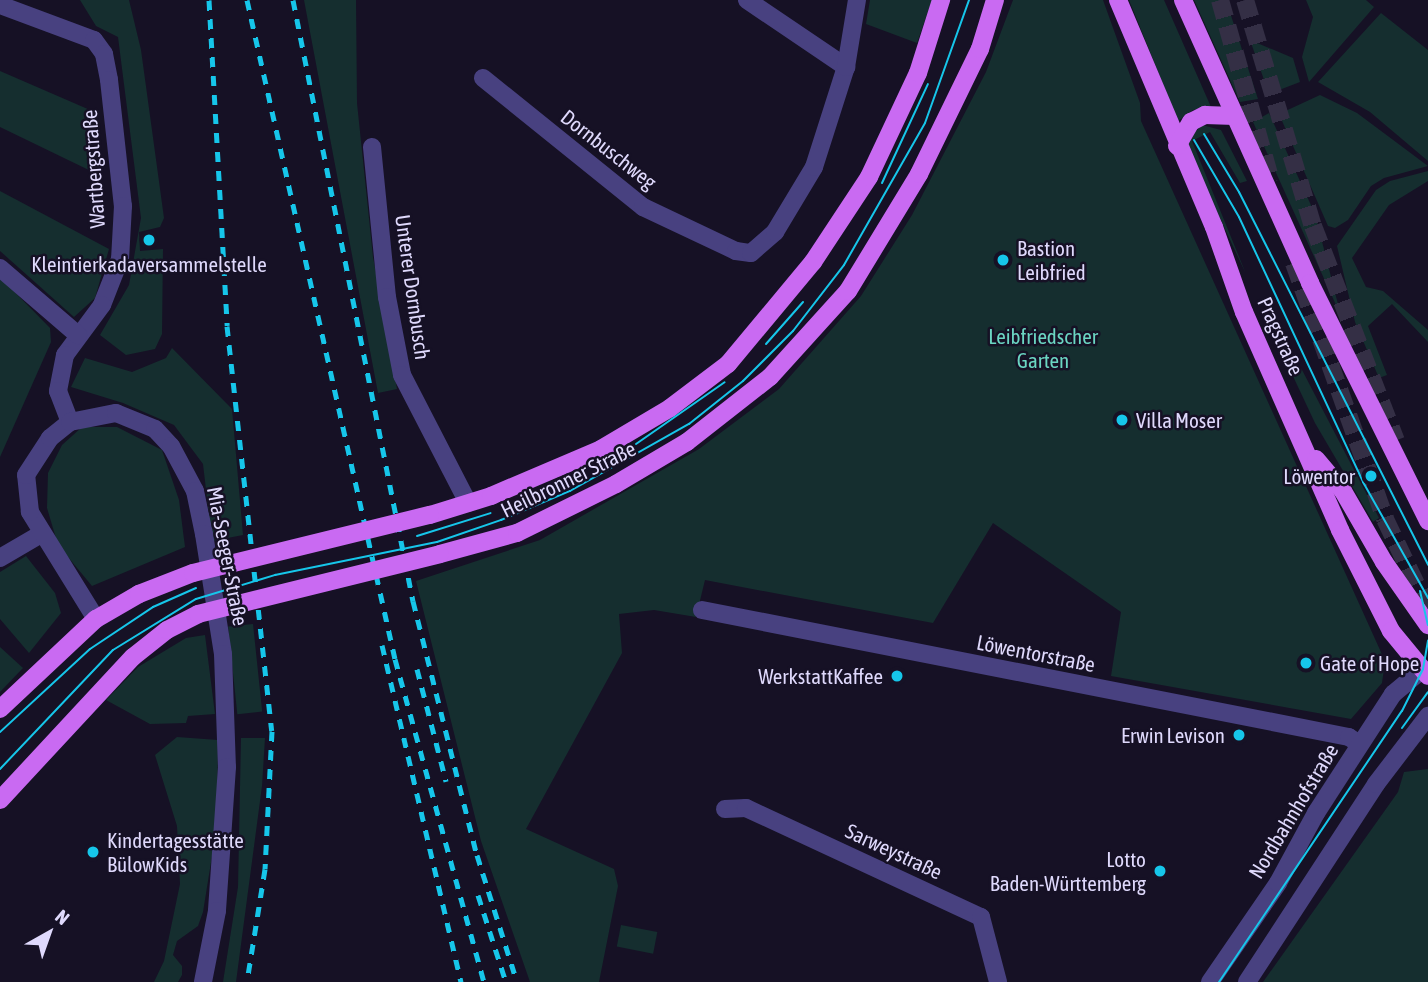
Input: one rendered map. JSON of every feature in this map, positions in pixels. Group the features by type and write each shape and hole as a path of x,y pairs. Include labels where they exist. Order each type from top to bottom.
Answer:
{"main road":[{"name":"Heilbronner Straße","path":"0,709 96,619 139,594 193,573 430,515 468,503 601,449 691,394 737,355 813,262 869,177 918,73 941,0"},
{"name":"Heilbronner Straße","path":"0,800 133,657 167,630 198,614 517,533 616,484 687,442 770,377 848,291 919,174 980,49 995,0"},
{"name":"Pragstraße","path":"1118,0 1177,146 1368,588 1396,639 1426,670"},
{"path":"1183,0 1310,282 1428,521"},
{"path":"1177,146 1191,122 1205,116 1235,117"},
{"path":"1305,445 1343,491 1384,562 1428,625"}],"street":[{"path":"747,0 846,66 857,0"},
{"name":"Wartbergstraße","path":"0,5 94,40 104,54 123,206 120,259 102,305 65,355 58,391 70,422"},
{"name":"Dornbuschweg","path":"483,78 643,207 736,251 751,253 775,232 814,167 846,66"},
{"name":"Unterer Dornbusch","path":"372,146 387,297 402,375 468,503"},
{"path":"0,268 78,335"},
{"name":"Mia-Seeger-Straße","path":"70,422 104,414 138,419 171,446 195,491 223,654 227,755 217,911 203,982"},
{"path":"70,422 50,438 26,475 25,495 41,534 96,619"},
{"path":"0,558 41,534"},
{"name":"Löwentorstraße","path":"700,608 1349,737 1359,744"},
{"name":"Nordbahnhofstraße","path":"1210,982 1278,884 1359,744 1393,694 1426,670"},
{"path":"1247,982 1376,784 1428,716"},
{"name":"Sarweystraße","path":"725,808 746,808 981,917 998,982"}],"green space":[{"path":"80,0 129,0 141,50 164,218 160,227 139,232 140,251 163,249 162,334 155,349 126,355 100,335 129,285 141,218 118,37 96,26"},
{"path":"304,0 356,0 357,103 373,257 397,389 378,393"},
{"path":"870,0 932,0 917,43 866,24"},
{"name":"Leibfriedscher Garten","path":"1013,0 1103,0 1140,103 1141,121 1385,661 1382,683 1351,719 1111,676 1121,612 993,523 933,623 705,580 696,617 654,610 619,614 622,653 526,829 614,869 618,886 599,982 530,982 481,841 416,581 540,540 699,449 779,389 861,296 912,215 986,72"},
{"path":"1129,0 1164,0 1211,107 1193,110 1178,121"},
{"path":"1194,0 1226,0 1258,99 1240,102"},
{"path":"1306,0 1366,0 1374,7 1309,82 1302,57 1313,17"},
{"path":"1381,13 1428,50 1428,161 1370,112 1318,82"},
{"path":"1250,40 1293,58 1300,82 1269,94"},
{"path":"0,71 90,110 95,173 0,127"},
{"path":"1320,95 1357,113 1428,166 1384,178 1371,186 1348,220 1335,228 1328,226 1279,114"},
{"path":"1269,113 1315,214 1341,316 1253,122"},
{"path":"1202,125 1221,130 1247,181 1240,183 1210,132 1192,141 1246,274 1186,141"},
{"path":"1428,171 1428,181 1389,205 1352,258 1366,287 1383,291 1428,330 1428,342 1392,304 1368,326 1387,375 1379,378 1355,322 1337,246 1376,190 1390,181"},
{"path":"0,191 109,249 95,298 74,317 0,251"},
{"path":"0,277 50,328 51,342 0,457"},
{"path":"172,348 232,409 243,535 212,541 203,464 174,425 123,403 71,387 85,358 132,372 166,358"},
{"path":"1301,368 1379,518 1373,522 1315,423 1291,372"},
{"path":"82,427 117,427 162,450 179,500 185,547 92,586 58,545 47,508 48,473 62,445"},
{"path":"26,556 55,593 61,613 29,653 0,619 0,572"},
{"path":"253,624 262,712 237,714 228,627"},
{"path":"205,635 215,714 188,716 186,723 150,724 106,700 138,667 186,638"},
{"path":"0,647 23,668 0,692"},
{"path":"177,737 218,740 217,825 203,912 198,926 177,941 173,955 182,966 182,975 178,982 154,982 164,961 180,884 177,826 155,755"},
{"path":"241,738 265,738 262,786 236,982 223,982 238,887"},
{"path":"1428,769 1428,982 1263,982 1398,792 1404,772"},
{"path":"621,925 657,932 653,954 617,947"}],"tunnel":[{"path":"1220,0 1271,182"},
{"path":"1245,0 1313,226 1396,441"},
{"path":"1294,263 1385,519 1428,609"}],"tram line":[{"path":"0,769 113,650 196,599 275,575 437,542 501,520 570,491 689,424 743,381 793,331 844,265 925,123 969,0"},
{"path":"882,183 928,84"},
{"path":"1204,134 1239,192 1428,565"},
{"path":"1194,140 1239,217 1363,482 1428,598"},
{"path":"766,344 803,302"},
{"path":"636,444 725,382"},
{"path":"417,536 491,513"},
{"path":"0,732 90,649 153,607 196,588"},
{"path":"1420,591 1428,625"},
{"path":"1219,982 1402,711 1423,669 1428,640"},
{"path":"1402,728 1428,692"}],"railway":[{"path":"209,0 227,326 272,731 265,869 247,982"},
{"path":"247,0 395,659 484,982"},
{"path":"293,0 413,601 477,855 517,982"},
{"path":"382,645 461,982"},
{"path":"417,669 446,781"},
{"path":"478,895 506,982"}],"place":[{"name":"Kleintierkadaversammelstelle","path":"149,240"},
{"name":"Bastion Leibfried","path":"1003,260"},
{"name":"Villa Moser","path":"1122,420"},
{"name":"Löwentor","path":"1371,476"},
{"name":"Gate of Hope","path":"1306,663"},
{"name":"WerkstattKaffee","path":"897,676"},
{"name":"Erwin Levison","path":"1239,735"},
{"name":"Kindertagesstätte BülowKids","path":"93,852"},
{"name":"Lotto Baden-Württemberg","path":"1160,871"}]}
